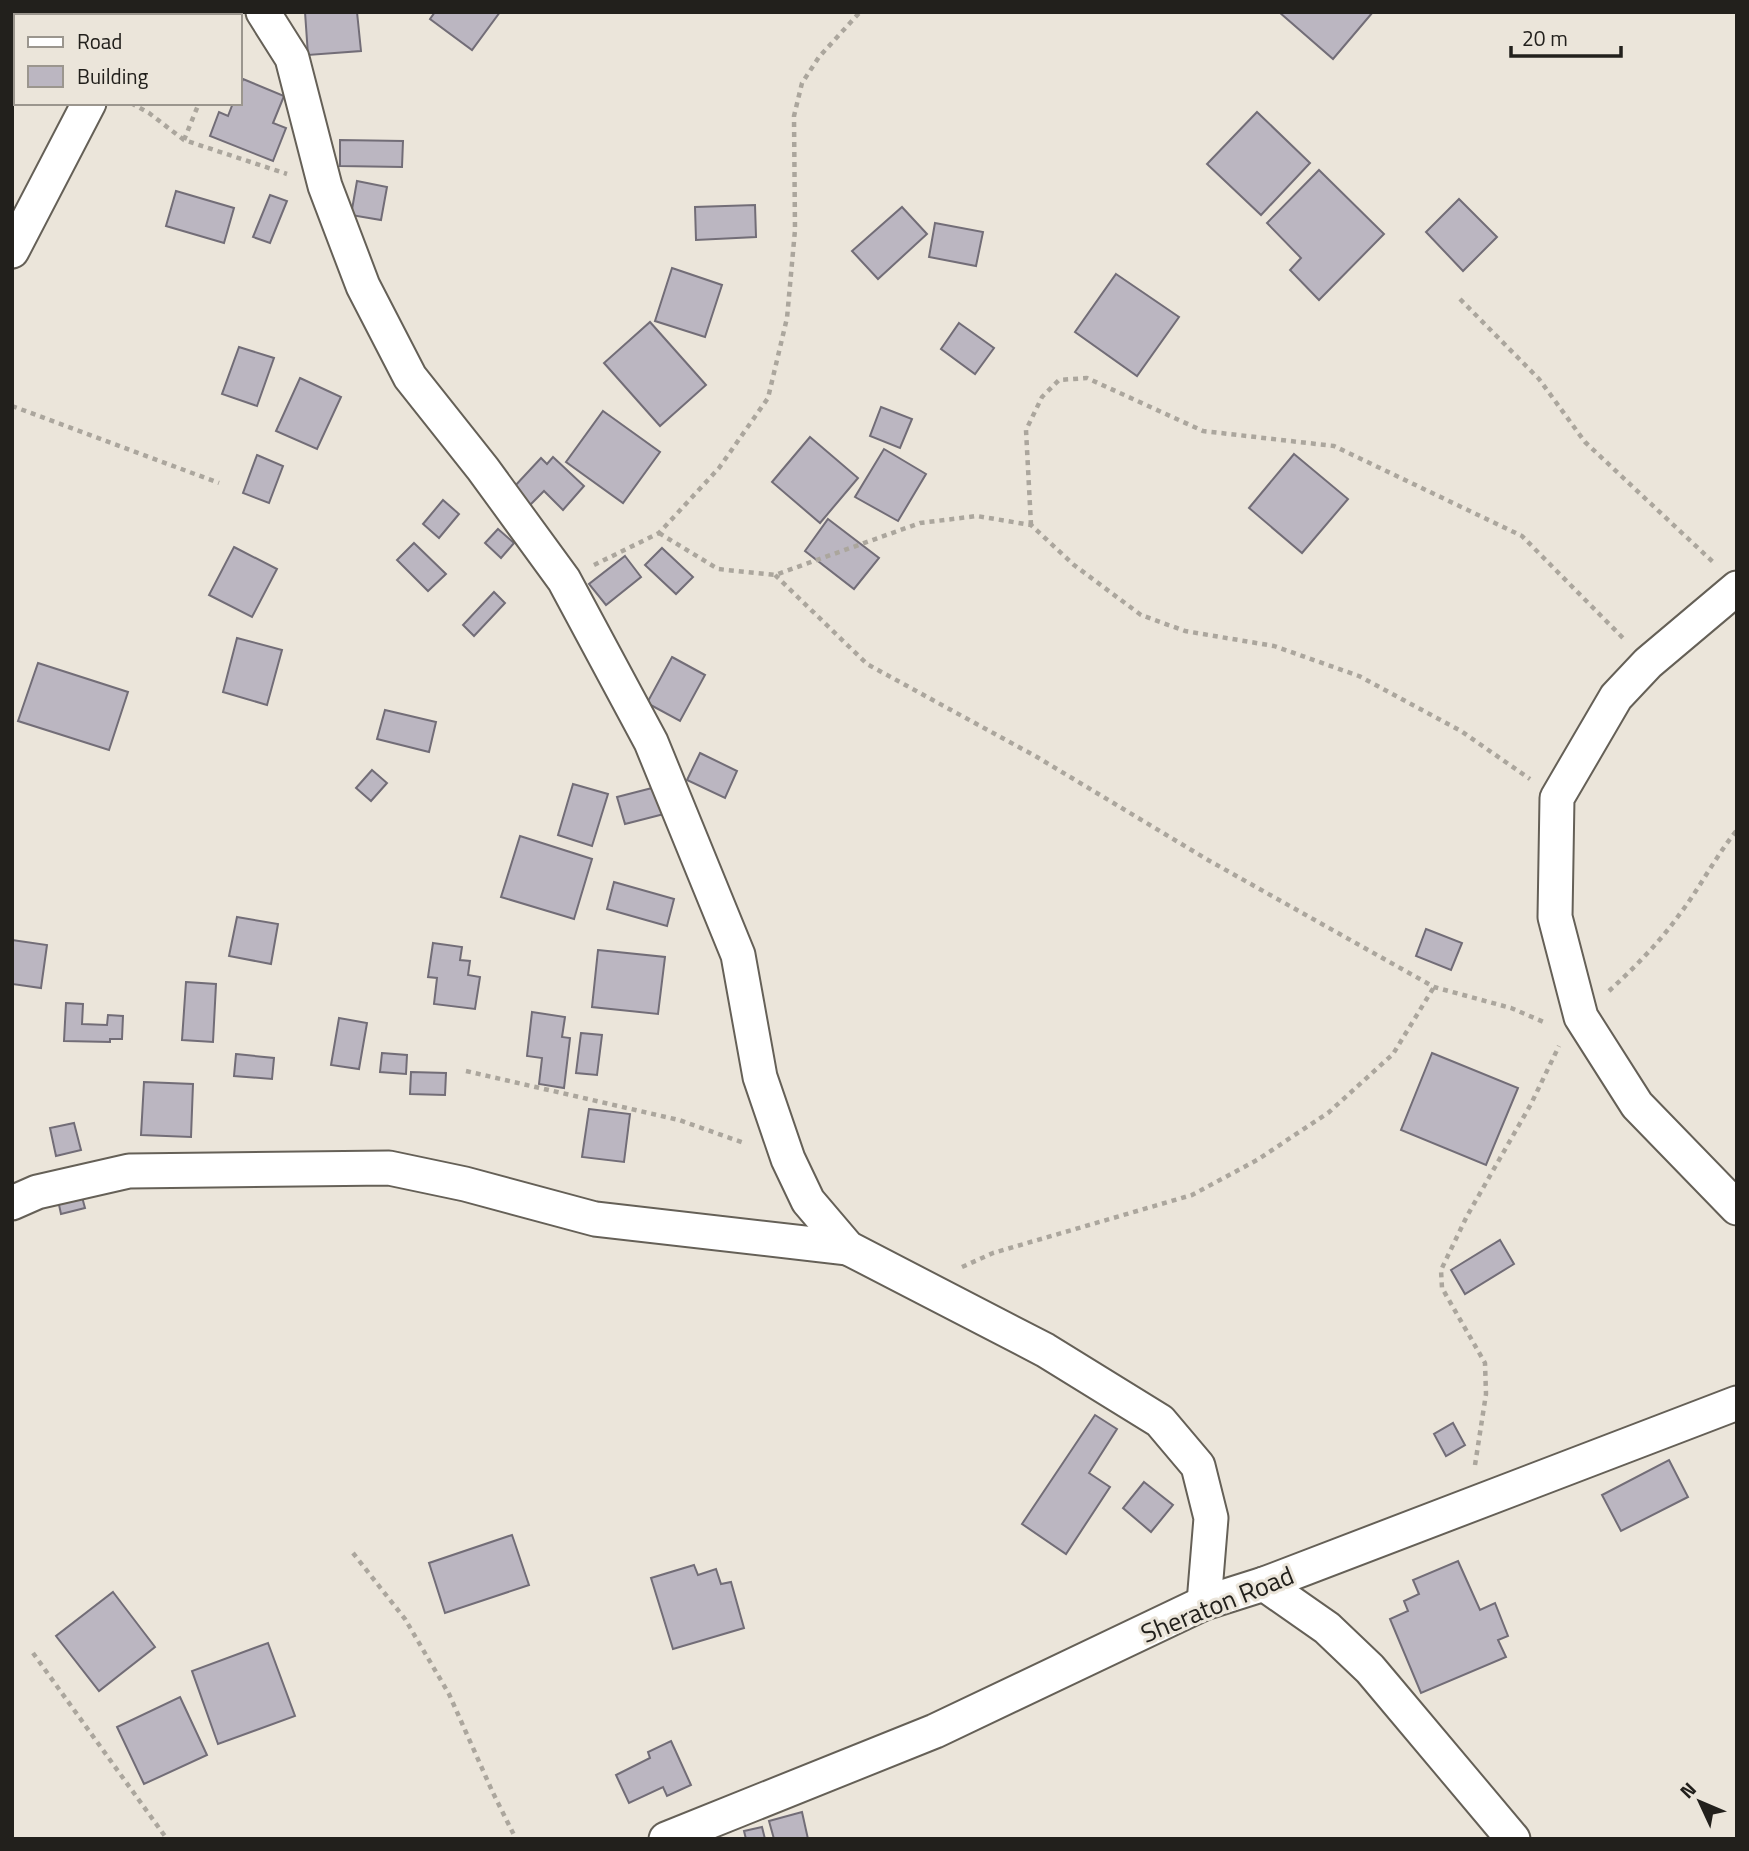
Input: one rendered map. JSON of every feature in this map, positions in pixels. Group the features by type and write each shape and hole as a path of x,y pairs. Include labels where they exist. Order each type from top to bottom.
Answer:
{"street":[{"path":"263,12 292,58 325,186 363,286 410,377 483,469 564,580 651,742 738,955 760,1077 788,1159 808,1201 848,1248"},
{"path":"12,251 88,105"},
{"path":"1727,577 1616,697 1557,798 1555,917 1574,1024 1637,1105 1737,1208"},
{"path":"12,1203 37,1192 129,1171 389,1168 465,1184 595,1219 848,1248 1045,1350 1160,1420 1198,1466 1212,1518 1204,1603"},
{"name":"Sheraton Road","path":"666,1839 935,1731 1204,1603 1264,1584 1470,1507 1737,1403"},
{"path":"1264,1584 1327,1628 1370,1668 1513,1839"}],"path":[{"path":"564,580 659,533 719,468 768,398 787,318 795,230 794,116 799,94 802,83 819,57 860,12"},
{"path":"135,105 184,140 325,186"},
{"path":"184,140 198,105"},
{"path":"1460,299 1538,379 1585,442 1727,577"},
{"path":"1031,524 1026,430 1042,397 1059,380 1087,379 1203,431 1334,446 1522,536 1648,663"},
{"path":"12,406 219,483"},
{"path":"659,533 718,569 775,575 920,523 977,516 1031,524 1074,565 1141,615 1185,631 1274,646 1359,676 1461,732 1557,798"},
{"path":"775,575 867,664 1037,757 1208,860 1434,987 1574,1024"},
{"path":"1470,1507 1486,1394 1485,1363 1442,1288 1441,1270 1467,1216 1574,1024 1629,972 1679,916 1737,830"},
{"path":"923,1286 993,1253 1192,1195 1257,1160 1328,1113 1393,1054 1434,987"},
{"path":"466,1071 678,1120 788,1159"},
{"path":"353,1553 405,1619 449,1694 516,1839"},
{"path":"33,1653 167,1839"}],"building":[{"path":"305,12 357,12 361,51 308,55"},
{"path":"435,12 500,12 472,50 430,19"},
{"path":"1279,12 1373,12 1333,59"},
{"path":"243,79 284,96 273,123 286,128 273,161 210,136 219,112 228,116 232,105 242,105"},
{"path":"1257,112 1310,163 1261,215 1207,164"},
{"path":"340,140 403,141 402,167 340,166"},
{"path":"1319,170 1384,234 1319,300 1290,270 1301,258 1267,223"},
{"path":"357,181 387,187 381,220 351,215"},
{"path":"176,191 234,208 224,243 166,226"},
{"path":"270,195 287,201 270,243 253,237"},
{"path":"1459,199 1497,237 1463,271 1426,232"},
{"path":"755,205 756,237 696,240 695,207"},
{"path":"902,207 927,234 878,279 852,251"},
{"path":"935,223 983,232 976,266 929,257"},
{"path":"672,268 722,285 705,337 655,321"},
{"path":"1116,274 1179,317 1137,376 1075,332"},
{"path":"650,322 706,385 660,426 604,363"},
{"path":"959,323 994,348 975,374 941,349"},
{"path":"239,347 274,358 257,406 222,394"},
{"path":"300,378 341,397 317,449 276,431"},
{"path":"881,407 912,419 900,448 870,436"},
{"path":"603,411 660,452 623,503 566,462"},
{"path":"810,437 858,478 820,523 772,482"},
{"path":"884,449 926,474 898,521 855,497"},
{"path":"1294,454 1348,499 1302,553 1249,508"},
{"path":"257,455 283,466 269,503 243,493"},
{"path":"553,457 584,486 563,510 544,491 530,505 513,488 541,458 547,464"},
{"path":"443,500 459,514 439,538 423,524"},
{"path":"828,519 879,558 854,589 805,551"},
{"path":"498,529 514,543 501,558 485,543"},
{"path":"414,543 446,574 428,591 397,560"},
{"path":"234,547 277,569 252,617 209,595"},
{"path":"662,548 693,577 676,594 645,565"},
{"path":"625,556 641,577 606,605 589,584"},
{"path":"494,592 505,603 474,636 463,625"},
{"path":"237,638 282,650 267,705 223,692"},
{"path":"672,657 705,675 680,721 647,703"},
{"path":"38,663 128,692 109,750 18,721"},
{"path":"385,710 436,722 429,752 377,739"},
{"path":"700,753 737,771 725,798 687,780"},
{"path":"372,770 387,783 371,801 356,788"},
{"path":"573,784 608,794 592,846 558,835"},
{"path":"656,787 664,814 625,824 617,797"},
{"path":"520,836 592,859 574,919 501,897"},
{"path":"614,882 674,899 667,926 607,909"},
{"path":"237,917 278,924 271,964 229,956"},
{"path":"1426,929 1462,943 1451,970 1416,956"},
{"path":"12,940 47,945 41,988 12,984"},
{"path":"433,943 462,947 460,960 470,961 468,975 480,977 475,1009 434,1004 437,978 428,977"},
{"path":"598,950 665,957 658,1014 592,1007"},
{"path":"186,982 216,984 213,1042 182,1040"},
{"path":"66,1003 83,1004 82,1024 107,1025 108,1015 123,1016 122,1039 110,1039 110,1042 64,1041"},
{"path":"532,1012 565,1017 562,1037 570,1038 564,1088 539,1084 542,1058 527,1056"},
{"path":"339,1018 367,1023 359,1069 331,1065"},
{"path":"581,1033 602,1035 597,1075 576,1073"},
{"path":"382,1053 407,1055 406,1074 380,1072"},
{"path":"1432,1053 1518,1088 1486,1165 1401,1130"},
{"path":"236,1054 274,1058 272,1079 234,1076"},
{"path":"411,1072 446,1073 445,1095 410,1094"},
{"path":"144,1082 193,1084 191,1137 141,1135"},
{"path":"589,1109 630,1114 624,1162 582,1157"},
{"path":"74,1123 81,1150 56,1156 50,1128"},
{"path":"79,1186 85,1208 61,1214 56,1191"},
{"path":"1500,1240 1514,1264 1465,1294 1451,1270"},
{"path":"1095,1415 1117,1429 1089,1473 1110,1487 1066,1554 1022,1524"},
{"path":"1453,1423 1465,1445 1446,1456 1434,1434"},
{"path":"1669,1460 1688,1497 1621,1531 1602,1495"},
{"path":"1144,1482 1173,1505 1151,1532 1123,1508"},
{"path":"512,1535 529,1585 445,1613 429,1563"},
{"path":"1458,1561 1480,1610 1495,1603 1508,1636 1498,1640 1506,1657 1421,1693 1390,1619 1408,1611 1404,1601 1419,1594 1413,1580"},
{"path":"694,1565 698,1575 716,1569 721,1584 731,1582 744,1628 673,1649 651,1578"},
{"path":"113,1592 155,1647 99,1691 56,1636"},
{"path":"268,1643 295,1716 218,1744 192,1671"},
{"path":"180,1697 207,1755 144,1784 117,1727"},
{"path":"671,1741 691,1785 667,1796 663,1787 629,1803 616,1775 650,1758 648,1752"},
{"path":"802,1812 808,1839 774,1839 769,1821"},
{"path":"762,1827 765,1839 746,1839 744,1831"}]}
